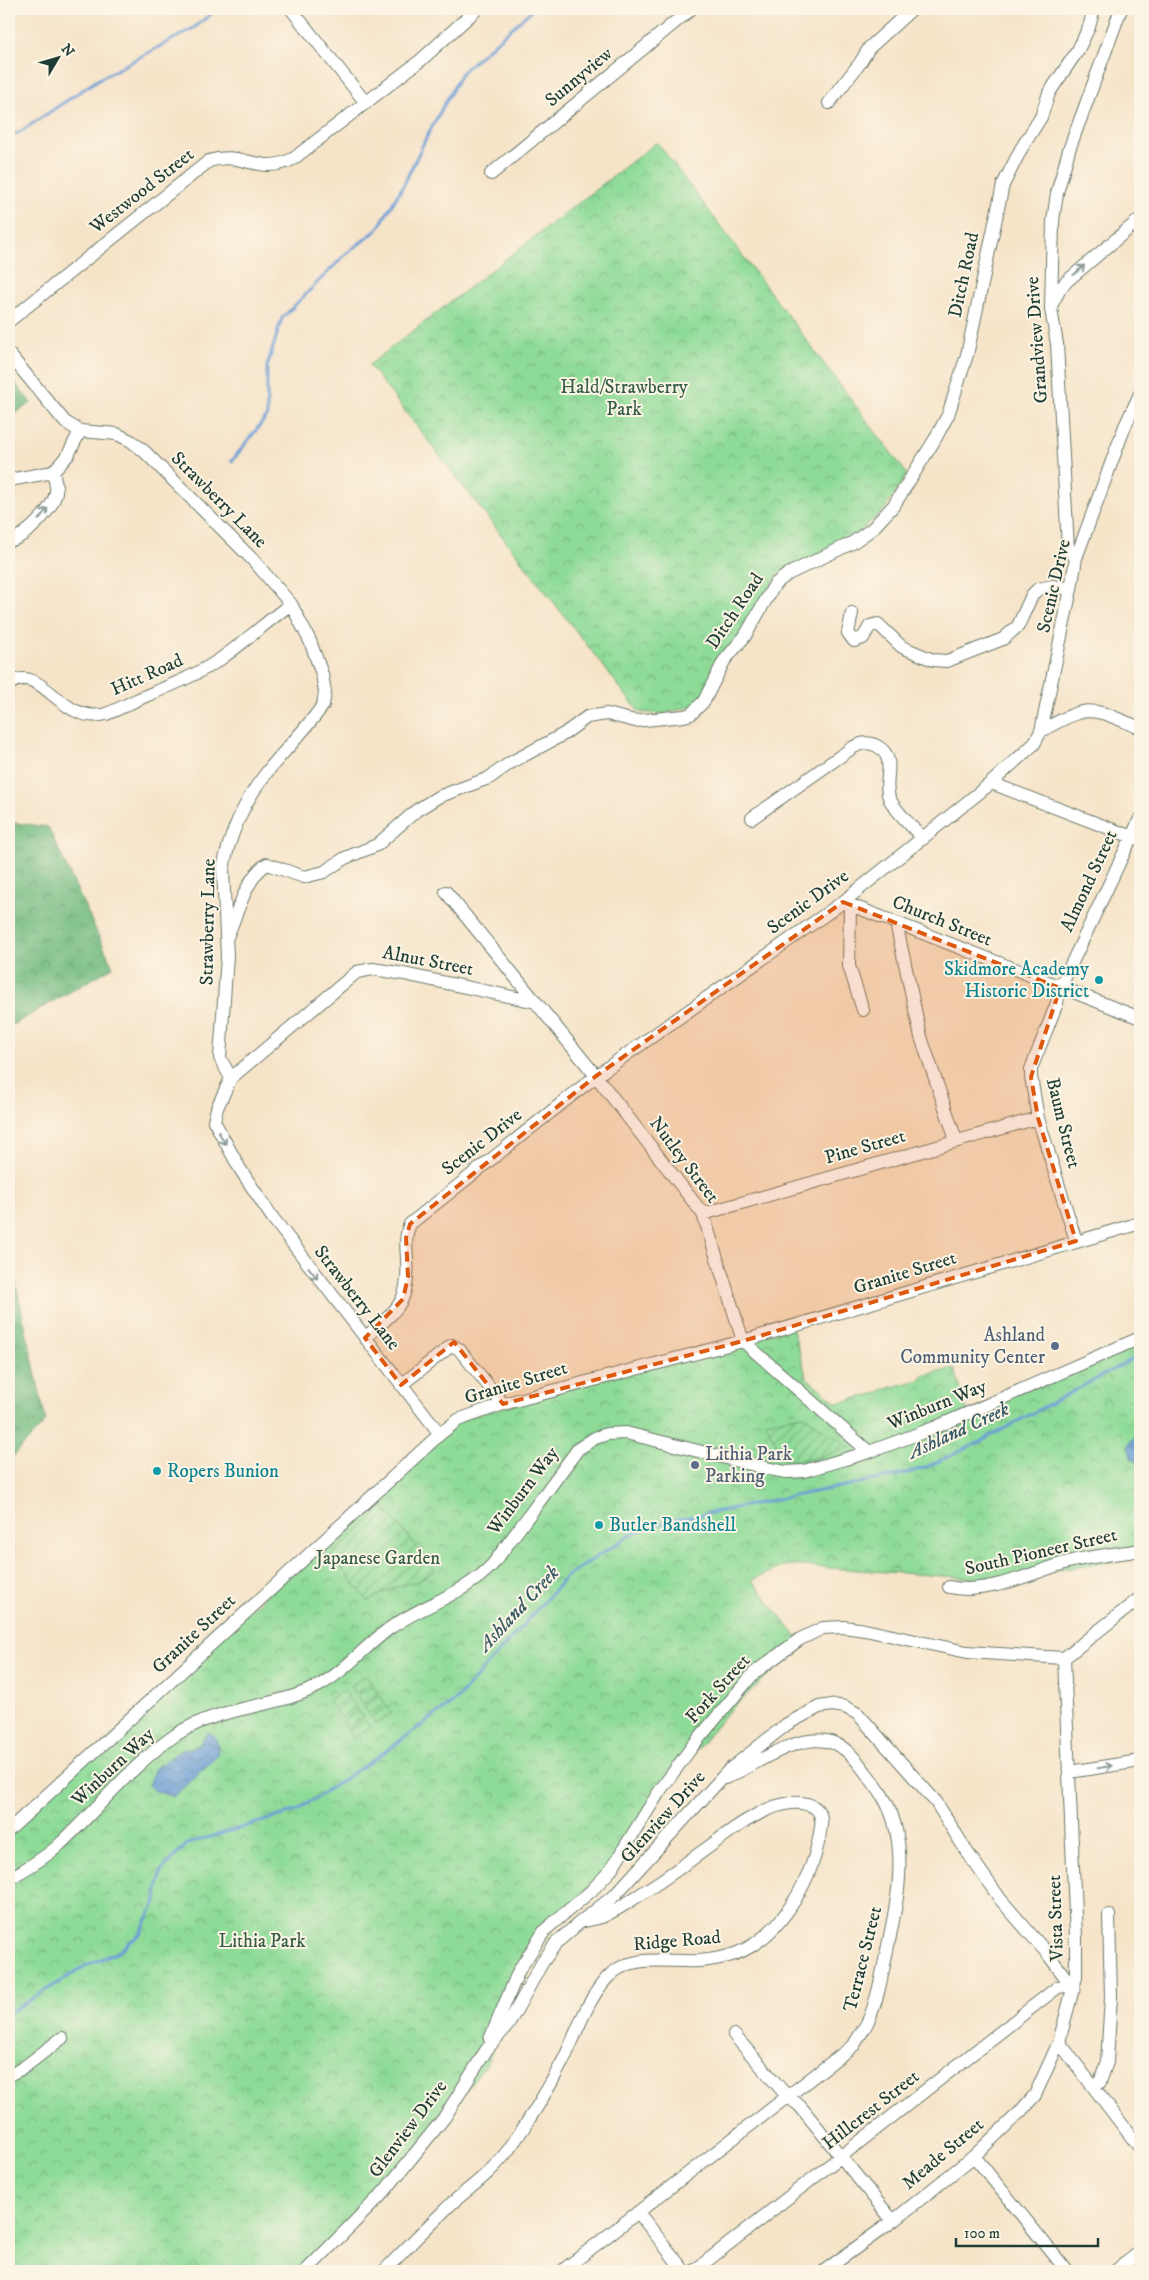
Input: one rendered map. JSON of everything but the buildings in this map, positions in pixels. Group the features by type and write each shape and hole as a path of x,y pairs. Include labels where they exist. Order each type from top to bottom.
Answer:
{"street":[{"path":"291,9 366,103"},
{"name":"Westwood Street","path":"9,321 209,161 230,158 267,166 280,165 305,150 421,60 477,9"},
{"name":"Sunnyview","path":"491,174 691,9"},
{"path":"829,102 860,63 869,48 912,9"},
{"name":"Ditch Road","path":"227,937 249,884 260,868 267,864 304,877 324,872 345,858 377,845 418,810 438,797 488,778 510,763 564,734 587,717 607,714 635,720 691,714 704,701 724,661 745,636 780,578 852,543 872,530 885,517 916,471 948,414 967,355 1004,186 1021,149 1041,117 1049,93 1078,50 1089,27 1094,9"},
{"name":"Grandview Drive","path":"1076,558 1068,548 1057,344 1051,309 1053,221 1057,193 1069,150 1121,9"},
{"path":"1051,309 1055,298 1067,281 1101,250 1140,219"},
{"name":"Strawberry Lane","path":"9,354 65,422 80,430 116,434 131,441 144,451 253,560 291,604 315,653 322,674 325,699 317,713 264,776 248,801 229,846 223,870 227,937 220,1058 231,1078 217,1108 214,1121 217,1130 272,1217 440,1434"},
{"name":"Scenic Drive","path":"365,1338 392,1314 403,1299 408,1277 406,1238 410,1224 596,1076 846,903 991,783 1034,744 1042,731 1076,558 1125,426 1140,394"},
{"path":"9,480 53,472 68,455 80,430"},
{"path":"9,541 27,533 53,500 56,491 53,472"},
{"path":"852,613 848,633 854,641 863,638 870,626 878,624 902,647 933,660 947,662 1003,639 1011,633 1018,626 1032,596 1038,589 1053,586 1071,589"},
{"name":"Hitt Road","path":"9,684 23,678 36,681 64,706 74,711 84,714 106,714 201,671 227,654 291,604"},
{"path":"1042,731 1070,714 1087,710 1102,712 1140,728"},
{"path":"752,818 844,752 860,743 866,742 875,745 884,752 890,767 887,785 890,800 923,839"},
{"path":"991,783 1135,839"},
{"name":"Almond Street","path":"1060,988 1135,839 1140,818"},
{"name":"Nutley Street","path":"446,892 596,1076 703,1214 743,1341"},
{"path":"846,903 849,966 862,1010"},
{"name":"Church Street","path":"846,903 1140,1018"},
{"path":"896,923 921,1037 956,1140"},
{"name":"Alnut Street","path":"231,1078 347,980 357,972 366,969 404,974 536,1002"},
{"name":"Baum Street","path":"1060,988 1057,1002 1031,1068 1032,1090 1038,1118 1076,1241"},
{"name":"Pine Street","path":"703,1214 1038,1118"},
{"name":"Granite Street","path":"9,1830 440,1434 458,1420 503,1404 743,1341 1140,1223"},
{"name":"Winburn Way","path":"9,1880 58,1846 138,1764 197,1722 221,1713 298,1694 317,1686 392,1627 472,1583 492,1564 578,1449 595,1438 618,1433 637,1435 770,1469 795,1472 869,1452 934,1428 1140,1338"},
{"path":"743,1341 869,1452"},
{"path":"401,1385 452,1345 459,1349 503,1404"},
{"name":"South Pioneer Street","path":"950,1587 962,1590 980,1589 1071,1562 1140,1550"},
{"path":"1064,1658 1140,1598"},
{"name":"Fork Street","path":"486,2049 519,1970 545,1930 591,1891 610,1871 659,1792 688,1752 754,1673 800,1639 823,1628 844,1627 967,1652 1064,1658"},
{"name":"Vista Street","path":"1059,2042 1074,1989 1076,1937 1064,1658"},
{"name":"Glenview Drive","path":"306,2271 382,2193 444,2118 486,2049 508,2025 549,1952 579,1923 625,1886 743,1757 804,1714 819,1708 832,1705 845,1707 858,1714 936,1802 966,1852 1001,1900 1047,1953 1074,1989"},
{"name":"Terrace Street","path":"562,2271 854,2044 870,2018 894,1918 899,1864 895,1824 885,1799 849,1752 825,1740 804,1741 722,1779"},
{"path":"1069,1772 1140,1761"},
{"name":"Ridge Road","path":"384,2271 416,2238 495,2166 508,2150 548,2088 594,1995 606,1978 626,1965 641,1961 678,1962 715,1959 734,1954 755,1943 778,1922 804,1881 817,1849 821,1817 816,1808 806,1803 782,1804 769,1808 728,1833 620,1908 602,1917 579,1923"},
{"path":"1094,2087 1100,2082 1107,2062 1111,1997 1109,1915"},
{"name":"Hillcrest Street","path":"694,2271 1058,1987 1066,1986 1074,1989"},
{"path":"734,2035 787,2096 800,2106 893,2220"},
{"path":"9,2075 23,2068 62,2038"},
{"path":"1059,2042 1140,2148"},
{"name":"Meade Street","path":"824,2271 893,2220 974,2156 1020,2112 1035,2095 1059,2042"},
{"path":"974,2156 1067,2271"},
{"path":"638,2212 684,2271"},
{"path":"1115,2271 1140,2252"}],"highlighted area":[{"path":"843,902 1060,988 1031,1077 1038,1118 1076,1241 743,1341 503,1404 454,1342 401,1385 365,1338 403,1299 408,1277 406,1238 410,1224 596,1076"}],"green space":[{"name":"Hald/Strawberry Park","path":"657,142 907,474 885,509 851,539 778,574 697,705 663,714 639,712 369,365"},
{"path":"9,375 31,403 9,417"},
{"path":"9,822 48,827 113,967 9,1027"},
{"path":"9,1253 46,1421 9,1461"},
{"name":"Lithia Park","path":"792,1327 807,1378 837,1403 882,1392 882,1390 923,1379 922,1376 954,1368 968,1413 1140,1338 1140,1557 999,1580 787,1565 752,1580 802,1644 727,1713 669,1785 627,1855 559,1922 529,1958 487,2063 428,2139 306,2271 9,2271 9,1830 458,1420"},
{"path":"803,1415 850,1448 811,1459 786,1462 765,1422"},
{"name":"Japanese Garden","path":"384,1507 435,1570 419,1581 393,1588 368,1601 331,1555"},
{"path":"366,1675 371,1682 355,1694 350,1686"},
{"path":"373,1685 378,1693 362,1704 357,1696"},
{"path":"344,1690 349,1697 333,1708 328,1701"},
{"path":"380,1695 385,1703 369,1714 364,1706"},
{"path":"351,1700 356,1707 340,1718 335,1711"},
{"path":"387,1706 392,1713 376,1724 371,1717"},
{"path":"358,1710 363,1717 347,1729 342,1721"},
{"path":"365,1720 370,1727 354,1739 349,1731"}],"water":[{"path":"1140,1431 1140,1466 1131,1458 1128,1445"},
{"path":"208,1732 214,1736 217,1742 218,1750 216,1757 173,1797 153,1790 148,1785 155,1768 181,1750 190,1749 200,1744"}],"waterway":[{"path":"9,137 20,132 99,79 194,28 217,9"},
{"path":"232,461 267,416 267,367 282,318 347,253 377,230 403,186 428,134 462,72 533,9"},
{"name":"Ashland Creek","path":"9,2013 85,1966 116,1953 140,1934 156,1901 161,1871 187,1844 296,1811 386,1751 455,1701 567,1576 630,1535 665,1522 899,1475 924,1468 974,1445 1140,1355"}],"place":[{"name":"Skidmore Academy Historic District","path":"1099,980"},
{"name":"Ashland Community Center","path":"1055,1346"},
{"name":"Lithia Park Parking","path":"695,1465"},
{"name":"Ropers Bunion","path":"157,1471"},
{"name":"Butler Bandshell","path":"599,1525"}]}
